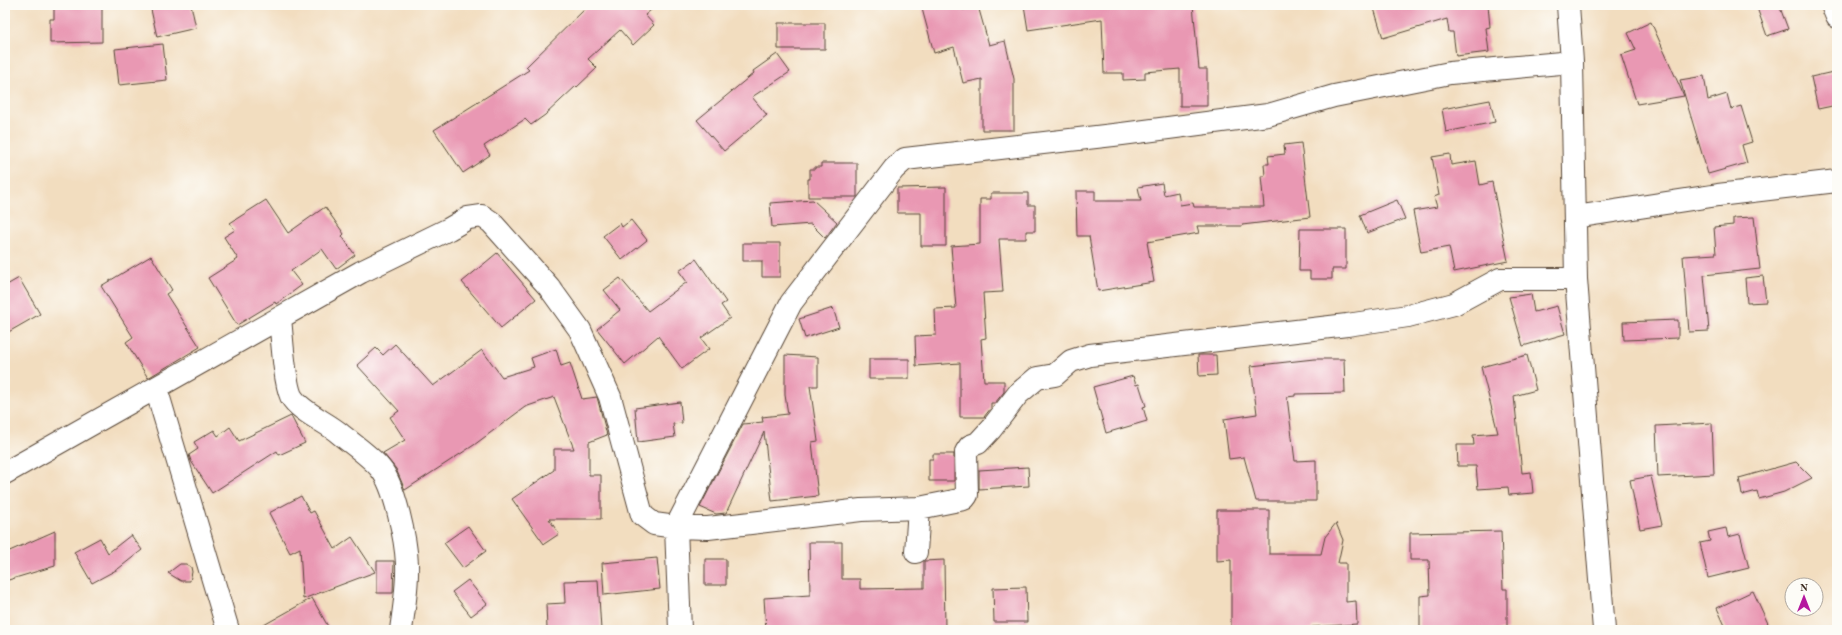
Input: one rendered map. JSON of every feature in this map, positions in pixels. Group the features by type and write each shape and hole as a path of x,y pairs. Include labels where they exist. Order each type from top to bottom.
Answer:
{"street":[{"path":"1568,5 1572,62 1576,279 1604,630"},
{"path":"1832,5 1837,17"},
{"path":"680,630 676,527 791,303 890,174 905,159 1107,136 1268,115 1334,96 1450,73 1572,62"},
{"path":"1575,217 1718,196 1837,181"},
{"path":"5,473 361,272 449,229 468,218 482,216 492,222 549,287 580,330 610,397 642,514 654,524 676,527 708,528 861,510 919,508 964,499 967,495 966,452 970,446 978,443 991,429 1018,394 1037,378 1055,375 1071,361 1090,355 1347,325 1408,316 1454,304 1500,279 1576,279"},
{"path":"280,318 291,396 304,409 331,427 370,459 381,469 387,478 401,525 407,564 401,630"},
{"path":"156,388 228,630"},
{"path":"916,552 919,508"}],"building":[{"path":"54,5 90,5 90,7 102,7 102,42 50,43 50,19 54,19"},
{"path":"150,5 191,5 196,28 157,37"},
{"path":"589,5 657,5 645,15 654,25 633,45 620,30 588,59 597,68 577,87 576,86 545,115 531,125 525,119 484,146 490,155 463,173 434,130 529,70 526,67"},
{"path":"921,5 962,5 963,10 978,6 989,45 1005,41 1014,79 1014,130 982,130 982,79 963,83 954,47 934,53"},
{"path":"1024,5 1193,5 1199,69 1207,69 1207,106 1180,106 1180,69 1145,72 1145,79 1123,80 1123,73 1104,73 1102,19 1028,30"},
{"path":"1373,5 1488,5 1490,27 1486,28 1489,52 1456,56 1453,32 1449,32 1447,19 1383,38"},
{"path":"1756,5 1779,5 1788,29 1767,36"},
{"path":"1651,22 1684,96 1637,104 1621,55 1636,50 1628,33"},
{"path":"778,23 825,23 825,49 778,49"},
{"path":"163,44 167,80 119,85 115,49"},
{"path":"777,54 790,72 752,97 767,115 724,151 697,120 754,73 753,71"},
{"path":"1833,72 1837,90 1837,105 1818,109 1811,77"},
{"path":"1704,76 1708,100 1727,94 1731,109 1741,106 1752,142 1742,145 1747,163 1708,174 1680,80"},
{"path":"1490,100 1495,122 1446,132 1442,109"},
{"path":"1301,143 1310,217 1242,226 1197,226 1199,233 1147,242 1154,282 1098,291 1089,236 1077,236 1076,191 1095,191 1095,201 1141,201 1138,187 1162,183 1164,195 1178,192 1180,205 1193,203 1194,207 1264,207 1261,176 1265,176 1264,164 1269,164 1268,156 1285,154 1284,145"},
{"path":"1450,154 1451,165 1476,161 1480,185 1492,182 1508,261 1454,272 1449,247 1421,252 1413,211 1437,207 1434,197 1439,195 1432,157"},
{"path":"821,163 857,163 857,197 808,197 808,179 810,179 810,169 821,167"},
{"path":"946,187 946,246 921,246 921,213 897,213 897,188"},
{"path":"991,193 1028,193 1028,205 1035,205 1035,231 1026,231 1026,239 999,239 1003,292 983,293 986,338 981,339 984,381 1004,381 1004,392 995,403 991,403 991,408 984,417 960,417 960,363 916,366 915,336 936,335 935,309 956,308 951,246 980,244 980,199 991,199"},
{"path":"266,200 288,233 325,207 344,234 342,236 355,255 336,269 322,249 291,271 302,285 276,304 275,302 237,325 208,278 238,259 224,237 235,230 230,223"},
{"path":"813,200 837,222 825,238 811,224 772,227 770,203"},
{"path":"1397,200 1405,219 1367,233 1360,215"},
{"path":"1754,217 1760,269 1704,275 1709,331 1689,332 1683,256 1716,254 1714,227 1733,225 1733,218"},
{"path":"631,220 647,240 622,260 603,236 620,223 622,227"},
{"path":"1300,229 1346,229 1346,269 1332,269 1332,279 1310,279 1310,271 1299,271"},
{"path":"743,243 780,243 780,277 762,277 762,261 743,261"},
{"path":"497,253 536,299 501,328 462,282"},
{"path":"151,256 172,290 166,294 200,347 148,378 126,342 133,337 101,286"},
{"path":"696,259 726,302 721,305 730,318 701,338 709,349 682,369 658,336 625,364 597,329 620,310 604,290 620,278 648,311 687,282 679,271"},
{"path":"1763,276 1766,302 1747,303 1745,278"},
{"path":"19,278 40,314 5,334 5,286"},
{"path":"1531,294 1534,312 1557,306 1565,334 1523,346 1509,297"},
{"path":"833,308 839,327 805,338 799,319"},
{"path":"1678,320 1678,338 1624,340 1623,322"},
{"path":"395,344 433,386 482,350 502,377 534,367 531,358 556,349 561,366 570,363 582,399 597,397 607,435 589,442 589,475 601,475 601,519 549,519 559,534 544,544 512,499 554,470 554,449 574,449 554,397 525,407 474,445 405,490 396,469 383,453 405,440 390,417 399,411 357,365 376,348 383,355"},
{"path":"785,355 818,357 818,386 810,386 818,441 812,442 818,496 772,501 764,432 726,513 716,514 700,507 743,424 763,422 762,417 788,414 785,395"},
{"path":"1198,355 1216,355 1217,375 1199,376"},
{"path":"1527,355 1536,390 1514,396 1522,473 1531,472 1533,493 1509,495 1508,487 1478,489 1476,466 1458,466 1457,445 1474,445 1473,435 1498,433 1481,367"},
{"path":"869,359 909,359 909,379 869,379"},
{"path":"1314,359 1344,359 1345,393 1295,394 1295,396 1287,397 1295,461 1316,460 1316,501 1256,501 1244,457 1229,459 1224,419 1257,414 1251,366"},
{"path":"1133,376 1136,385 1139,384 1146,406 1143,407 1147,421 1106,433 1093,387"},
{"path":"680,402 682,423 673,424 675,437 638,442 635,408"},
{"path":"291,416 305,443 279,455 277,451 212,493 191,461 189,455 198,449 194,442 214,430 218,436 230,427 239,441"},
{"path":"1712,423 1714,474 1658,477 1656,426"},
{"path":"933,454 954,454 954,481 929,481 929,459 933,459"},
{"path":"1796,462 1812,478 1784,492 1759,499 1757,491 1742,495 1739,478"},
{"path":"1028,467 1029,486 979,489 979,470"},
{"path":"1651,476 1662,525 1640,529 1630,480"},
{"path":"301,496 310,513 314,511 335,549 352,537 375,572 303,599 300,548 290,553 269,513"},
{"path":"1217,510 1269,510 1269,554 1321,554 1325,537 1336,523 1343,540 1338,563 1346,563 1346,602 1356,601 1357,624 1312,627 1312,630 1231,630 1231,560 1217,561"},
{"path":"468,526 486,551 463,568 444,543"},
{"path":"1726,528 1728,537 1740,534 1749,568 1708,578 1700,543 1710,541 1708,532"},
{"path":"55,531 55,566 5,581 5,553"},
{"path":"1501,531 1503,589 1507,589 1507,630 1420,630 1420,596 1430,595 1429,560 1410,560 1410,533"},
{"path":"131,535 142,550 118,569 92,583 74,552 100,538 108,553"},
{"path":"809,542 842,542 842,579 860,579 860,589 924,588 924,561 944,560 945,630 766,630 764,598 810,595"},
{"path":"657,558 660,589 604,595 602,563"},
{"path":"705,559 726,559 726,585 705,585"},
{"path":"377,561 394,561 393,593 377,593"},
{"path":"180,564 186,564 191,567 192,572 190,581 181,581 168,573"},
{"path":"468,580 487,604 471,616 452,592"},
{"path":"598,580 601,630 567,630 567,628 547,629 546,604 565,603 564,581"},
{"path":"1026,587 1027,622 994,622 993,588"},
{"path":"1753,591 1771,630 1727,630 1717,608"},
{"path":"312,598 330,630 255,630"}]}
